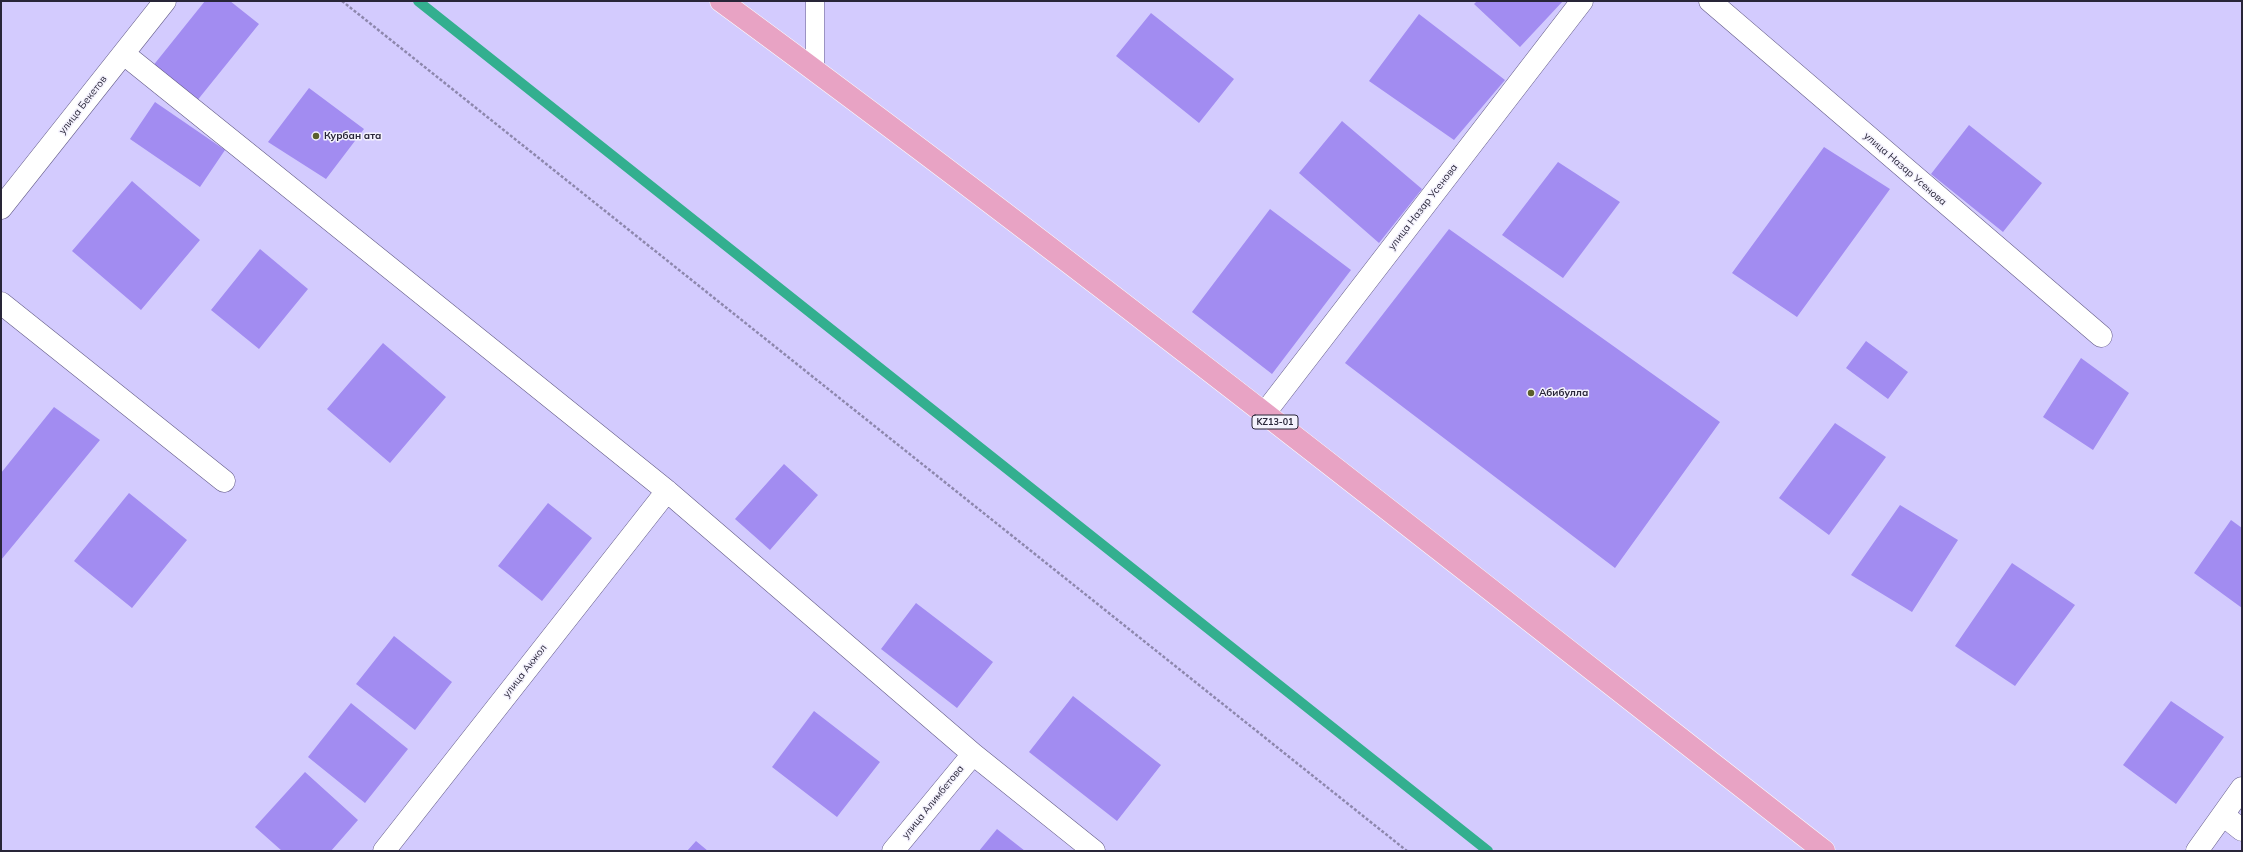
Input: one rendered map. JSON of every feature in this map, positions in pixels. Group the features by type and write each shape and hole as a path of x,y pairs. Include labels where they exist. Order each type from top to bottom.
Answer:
{"main road":[{"name":"KZ13-01","path":"721,1 814,70 1264,414 1824,851"}],"street":[{"name":"улица Бекетов","path":"1,208 165,1"},
{"name":"улица Назар Усенова","path":"1264,414 1582,1"},
{"name":"улица Назар Усенова","path":"1710,1 2101,336"},
{"path":"124,54 667,491 973,754 1094,851"},
{"path":"1,303 224,481"},
{"name":"улица Акжол","path":"384,851 667,491"},
{"name":"улица Алимбетова","path":"893,851 973,754"},
{"path":"2196,851 2242,788"},
{"path":"2223,815 2242,830"}],"lane":[{"path":"814,70 815,1"}],"path":[{"path":"342,1 1407,851"}],"building":[{"path":"205,1 230,1 259,24 196,102 152,67"},
{"path":"1477,1 1563,1 1520,47 1474,4"},
{"path":"1151,13 1234,79 1199,123 1116,56"},
{"path":"1419,14 1505,80 1454,140 1369,81"},
{"name":"Курбан ата","path":"309,88 364,129 326,179 268,142"},
{"path":"155,102 225,150 200,187 130,139"},
{"path":"1342,121 1422,189 1379,243 1299,173"},
{"path":"1969,125 2042,183 2003,232 1931,174"},
{"path":"1824,147 1890,189 1797,317 1732,273"},
{"path":"1558,162 1620,202 1563,278 1502,235"},
{"path":"132,181 200,240 141,310 72,251"},
{"path":"1270,209 1351,270 1272,374 1192,312"},
{"name":"Абибулла","path":"1449,229 1720,422 1615,568 1345,363"},
{"path":"260,249 308,289 259,349 211,310"},
{"path":"1866,341 1908,372 1888,399 1846,368"},
{"path":"383,343 446,397 390,463 327,409"},
{"path":"2081,358 2129,393 2093,450 2043,417"},
{"path":"54,407 100,440 1,560 1,473"},
{"path":"1835,423 1886,457 1829,535 1779,498"},
{"path":"784,464 818,495 770,550 735,519"},
{"path":"129,493 187,540 132,608 74,561"},
{"path":"548,503 592,538 542,601 498,566"},
{"path":"1900,505 1958,540 1912,612 1851,575"},
{"path":"2231,520 2242,528 2242,608 2194,573"},
{"path":"2012,563 2075,605 2015,686 1955,646"},
{"path":"916,603 993,662 957,708 881,649"},
{"path":"394,636 452,682 415,730 356,684"},
{"path":"1073,696 1161,765 1117,821 1029,752"},
{"path":"2171,701 2224,737 2176,804 2123,765"},
{"path":"351,703 408,749 365,803 308,757"},
{"path":"814,711 880,762 837,817 772,767"},
{"path":"305,772 358,820 331,851 282,851 255,827"},
{"path":"997,829 1025,851 979,851"},
{"path":"696,841 708,851 687,851"}],"waterway":[{"path":"418,1 1488,851"}],"place":[{"name":"Курбан ата","path":"316,136"},
{"name":"Абибулла","path":"1531,393"}]}
